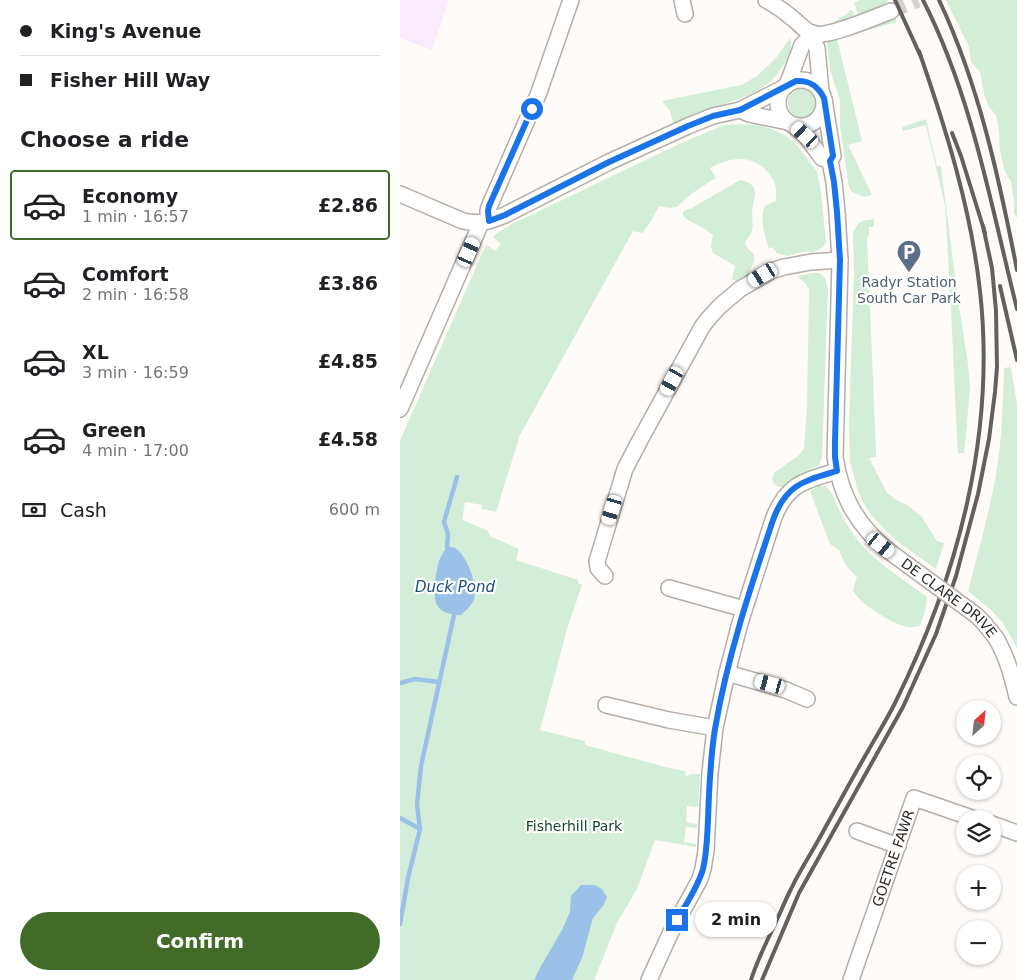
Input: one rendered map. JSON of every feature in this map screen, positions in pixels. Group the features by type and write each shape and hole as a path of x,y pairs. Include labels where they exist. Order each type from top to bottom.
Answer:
{"street":[{"path":"400,409 485,222 489,206 538,95 571,0"},
{"path":"766,0 812,35"},
{"path":"830,161 822,158 805,135 784,118 778,104 779,96 786,86 802,45 812,35 830,33 891,12"},
{"name":"DE CLARE DRIVE","path":"812,35 817,48 822,95 833,156 830,161 837,212 840,260 835,457 843,491 869,534 984,623 1001,646 1010,667 1017,697"},
{"path":"400,194 463,221 471,223 485,222 505,215 609,162 688,126 713,116 740,110 796,81 803,80 816,86 822,95 824,106 818,120 805,126 749,114 740,110"},
{"path":"605,576 598,568 597,562 625,469 702,327 720,306 740,289 771,271 811,262 840,260"},
{"path":"649,980 670,934 700,879 703,869 715,728 744,609 773,520 785,496 800,483 837,471"},
{"path":"670,588 744,609"},
{"path":"727,673 786,690 807,699"},
{"path":"606,705 669,720 715,728"},
{"name":"GOETRE FAWR","path":"851,980 914,798 956,812"},
{"path":"1001,827 1017,833"},
{"path":"857,831 898,846"}],"shaded area":[{"path":"400,0 449,0 432,50 400,38"}],"green space":[{"path":"860,0 887,0 889,5 859,16 854,3"},
{"path":"946,0 1017,0 1017,218 1014,213 1011,182 1004,169 996,115 989,107 984,94 980,72 971,62 969,47"},
{"path":"852,10 855,16 854,18 833,25 839,18"},
{"path":"894,15 897,22 837,39 862,141 848,145 872,195 864,197 852,192 849,187 840,126 840,101 830,69 827,42 829,38"},
{"path":"790,38 791,49 789,56 776,75 762,88 745,97 673,123 670,111 662,101 741,85 757,76 776,58"},
{"path":"802,89 812,93 816,103 812,113 802,117 792,113 788,103 792,93"},
{"path":"926,119 937,166 941,166 968,364 970,386 964,453 958,453 945,205 926,125 903,131 902,127"},
{"name":"Fisherhill Park","path":"724,125 757,125 785,135 797,145 817,172 826,242 823,247 811,253 808,251 787,256 777,253 772,247 769,249 763,227 763,211 765,206 776,201 775,183 768,172 758,164 746,159 728,161 710,168 716,178 690,195 677,207 659,206 642,233 633,231 520,435 496,512 482,509 482,505 465,502 462,520 487,530 490,536 519,549 516,560 578,580 578,583 582,585 567,629 540,730 585,741 585,745 685,771 686,777 690,774 700,774 698,807 687,806 686,822 697,824 697,828 686,827 684,842 696,844 696,847 655,840 637,889 617,923 594,980 400,980 400,441 483,251 487,245 495,251 501,244 493,237 496,234 512,224 679,144"},
{"path":"740,180 752,185 755,192 752,230 745,242 754,255 754,259 747,276 743,280 738,281 732,279 735,266 713,253 711,246 713,235 686,219 683,212"},
{"path":"874,219 874,227 869,227 869,236 867,237 876,457 869,458 887,493 921,516 937,541 944,543 936,569 894,539 871,515 857,488 850,462 849,423 854,273 853,232 862,221"},
{"path":"819,273 825,278 828,289 822,457 819,465 802,473 797,480 785,487 778,487 772,479 774,473 799,455 804,448 807,409 809,290 806,284 797,276"},
{"path":"1011,367 1017,405 1017,648 1003,623 968,591 987,519 996,475 1001,435 1004,368"},
{"path":"819,486 825,486 830,491 850,529 868,551 927,597 920,626 909,627 894,622 877,613 856,595 853,590 857,577 846,566 839,550 830,544 811,494 811,490"}],"water":[{"name":"Duck Pond","path":"447,547 455,548 463,556 470,569 474,583 475,595 473,601 461,615 444,612 439,608 435,598 439,561"},
{"path":"581,885 597,886 602,889 607,897 603,906 593,918 582,958 572,980 534,980 570,912 571,896"}],"waterway":[{"path":"447,547 448,534 444,522 457,477"},
{"path":"400,924 408,878 420,829 417,805 421,766 454,615"},
{"path":"400,683 415,679 439,682"},
{"path":"400,818 420,829"}],"tunnel":[{"path":"891,11 918,0"}],"railway":[{"path":"895,0 921,57"},
{"path":"923,0 955,74 979,152 1017,309"},
{"path":"939,0 966,65 977,99 1003,201 1017,270"},
{"path":"751,980 755,967 794,883 889,715 917,655 954,555 977,451 984,345 976,260 956,170 939,110 919,51"},
{"path":"952,133 985,233"},
{"path":"762,980 799,893 903,707 936,634 956,576 978,494 989,439 997,367 996,311 992,268 983,226"},
{"path":"1000,286 1017,360"}],"place":[{"name":"Radyr Station South Car Park","path":"909,273"}],"route":[{"path":"532,109 489,206 489,221 505,215 609,162 688,126 713,116 740,110 790,83 803,80 810,82 816,86 824,98 833,156 830,161 834,182 840,260 835,442 837,471 800,483 785,496 775,513 740,623 715,728 703,869 700,879 677,920"}]}
